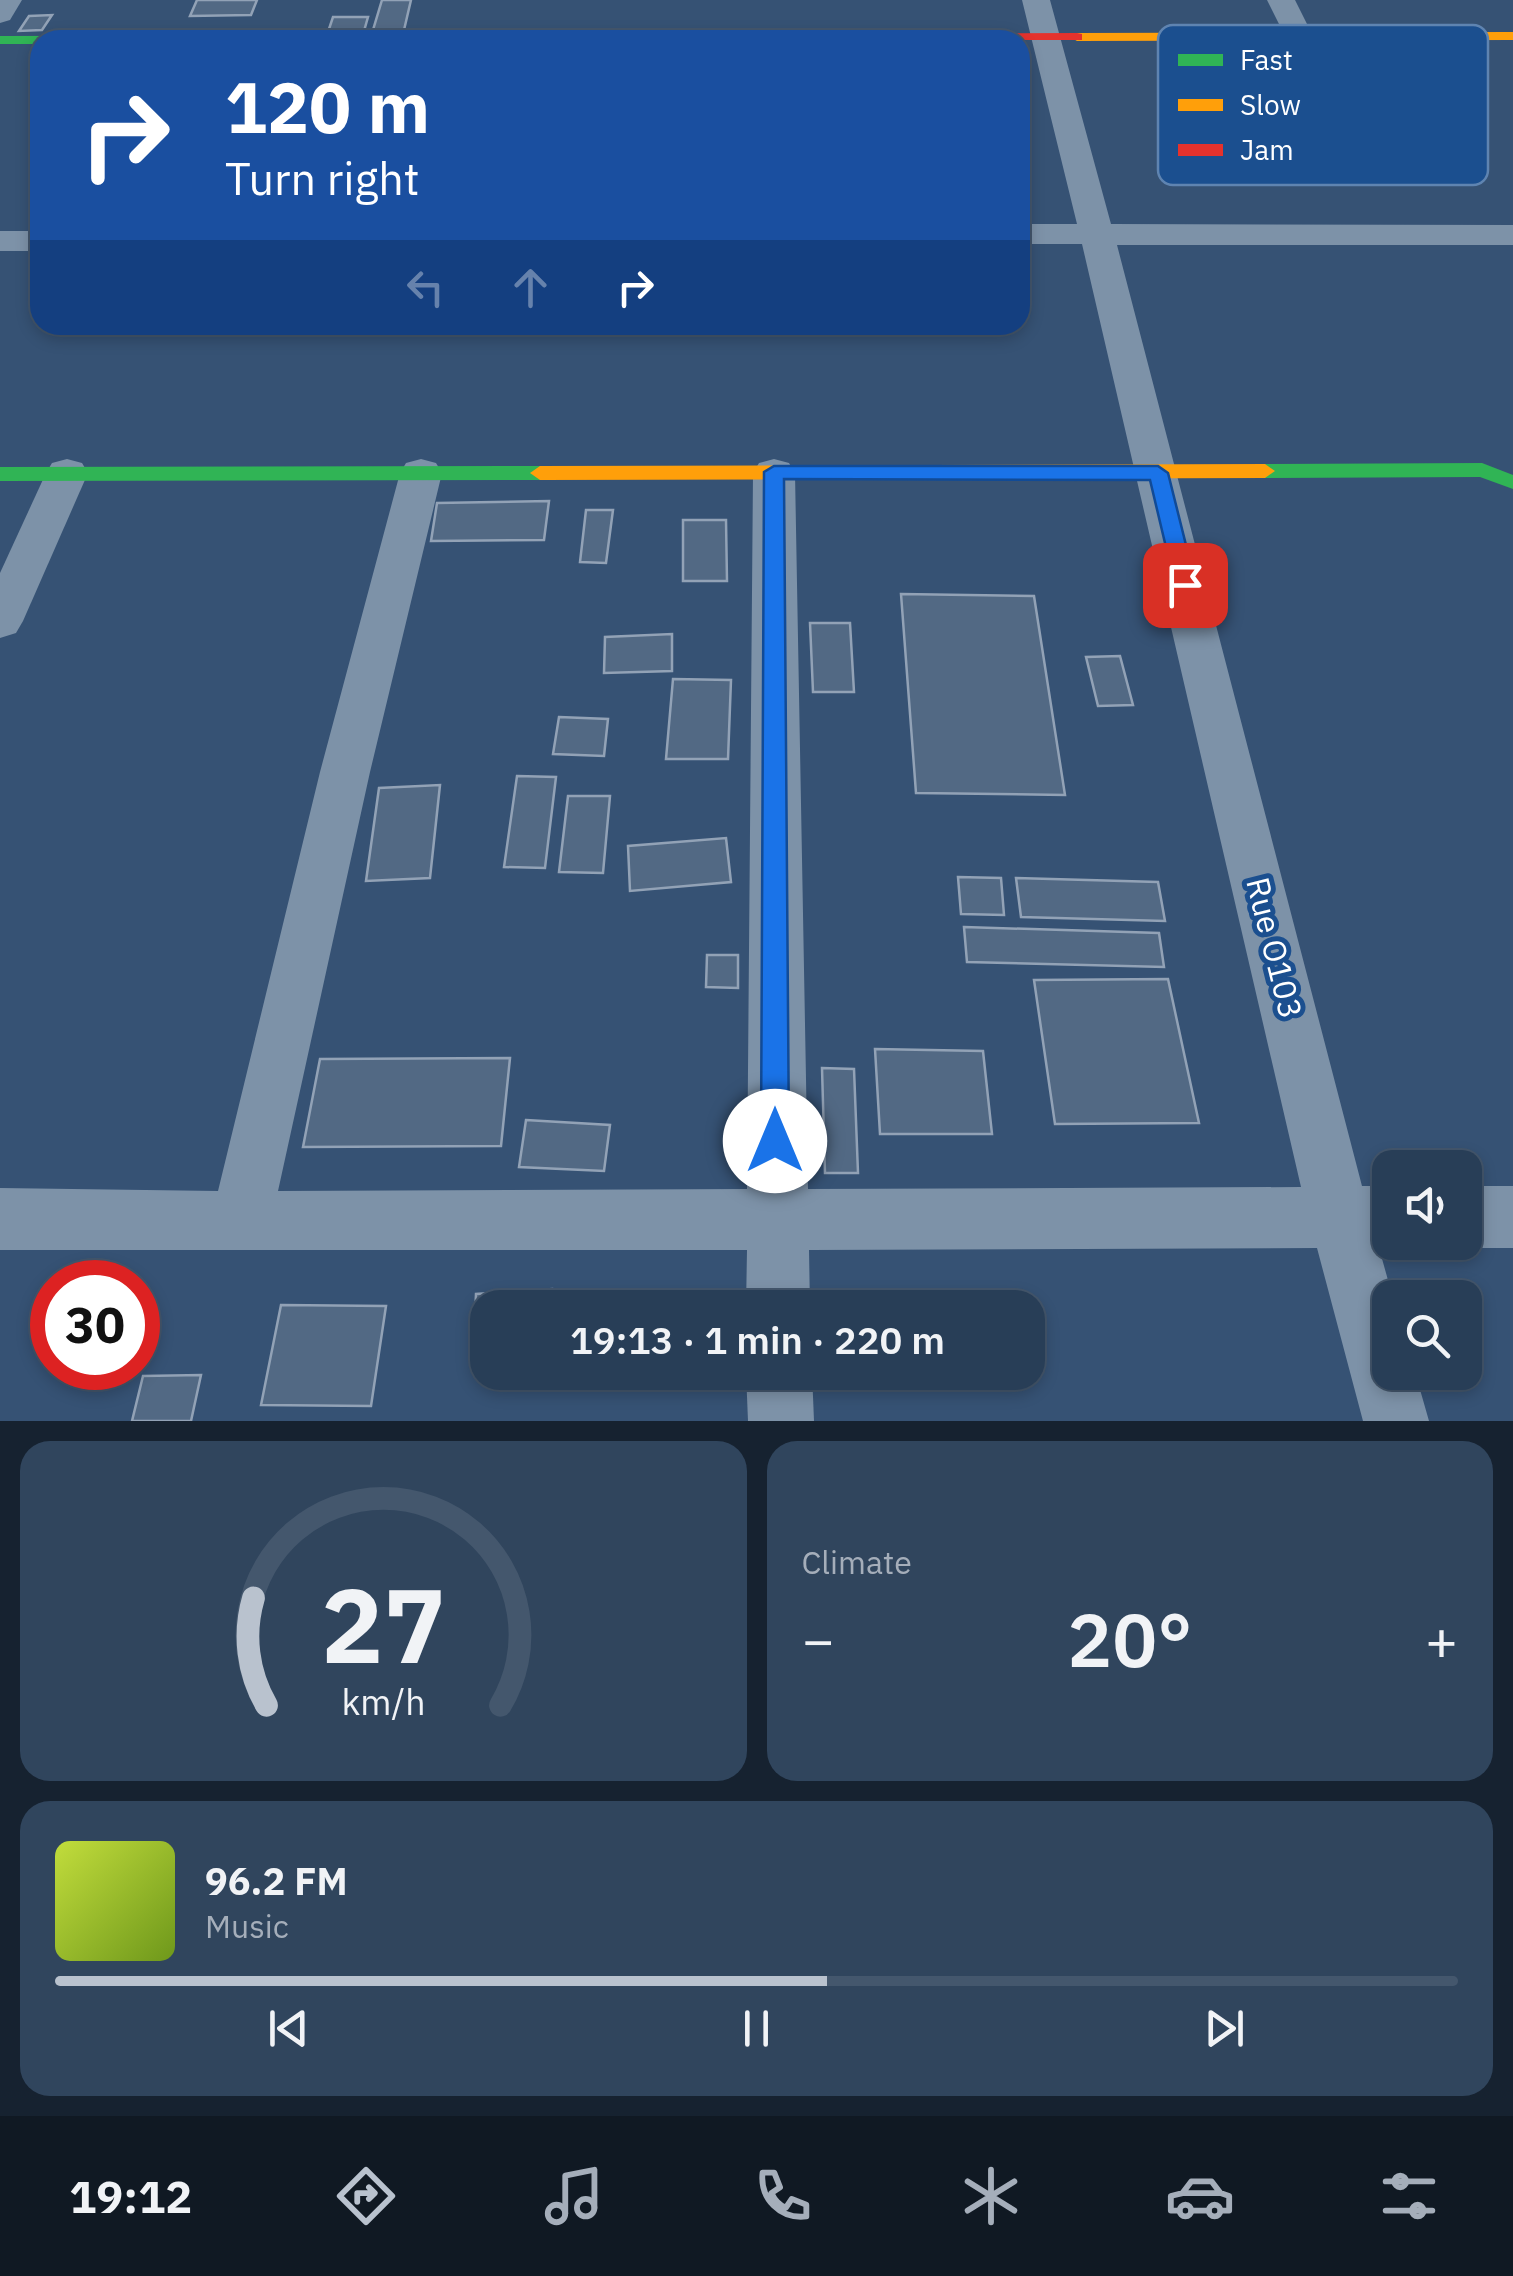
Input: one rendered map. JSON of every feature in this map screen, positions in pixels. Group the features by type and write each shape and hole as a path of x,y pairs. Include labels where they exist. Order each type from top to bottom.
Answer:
{"street":[{"path":"0,14 8,0"},
{"name":"Rue O103","path":"1036,0 1093,234 1365,1217 1396,1421"},
{"path":"1281,0 1293,25"},
{"path":"1030,38 1158,37"},
{"path":"0,40 30,40"},
{"path":"1030,234 1513,235"},
{"path":"0,241 30,241"},
{"path":"0,474 1482,470 1513,482"},
{"path":"774,472 777,1290"},
{"path":"241,1222 346,772 421,473"},
{"path":"0,621 67,474"},
{"path":"0,1219 241,1222 1365,1217"},
{"path":"1482,1217 1513,1217"},
{"path":"780,1390 781,1421"}],"building":[{"path":"197,0 257,0 251,15 190,16"},
{"path":"382,0 411,0 404,30 373,30"},
{"path":"52,15 42,30 19,31 29,16"},
{"path":"333,17 368,17 364,30 329,30"},
{"path":"549,501 544,540 431,541 437,503"},
{"path":"586,510 613,510 606,563 580,562"},
{"path":"683,520 726,520 727,581 683,581"},
{"path":"901,594 1034,596 1065,795 916,793"},
{"path":"810,623 850,623 854,692 813,692"},
{"path":"672,634 672,671 604,673 605,637"},
{"path":"1120,656 1133,705 1098,706 1086,657"},
{"path":"673,679 731,680 728,759 666,759"},
{"path":"559,717 608,719 604,756 553,754"},
{"path":"517,776 556,777 545,868 504,867"},
{"path":"440,785 430,878 366,881 379,788"},
{"path":"568,796 610,796 603,873 559,872"},
{"path":"726,838 731,882 630,891 628,846"},
{"path":"958,877 1001,878 1004,915 961,914"},
{"path":"1016,878 1158,882 1165,921 1021,917"},
{"path":"964,927 1159,933 1164,967 967,962"},
{"path":"707,955 738,955 738,988 706,987"},
{"path":"1168,979 1199,1123 1055,1124 1034,980"},
{"path":"875,1049 983,1051 992,1134 880,1134"},
{"path":"510,1058 501,1146 303,1147 320,1059"},
{"path":"822,1068 854,1069 858,1173 825,1173"},
{"path":"526,1120 610,1125 604,1171 519,1167"},
{"path":"281,1305 386,1306 371,1406 261,1405"},
{"path":"201,1375 191,1421 132,1421 140,1390 160,1390 160,1376"}],"traffic: fast":[{"path":"0,40 30,40"},
{"path":"1265,471 1482,470 1513,482"},
{"path":"0,474 540,473"}],"traffic: slow":[{"path":"1488,36 1513,36"},
{"path":"1077,37 1158,37"},
{"path":"540,473 1265,471"}],"traffic: jam":[{"path":"1030,37 1077,37"}],"route":[{"path":"775,1141 774,472 1158,473 1185,585"}]}
